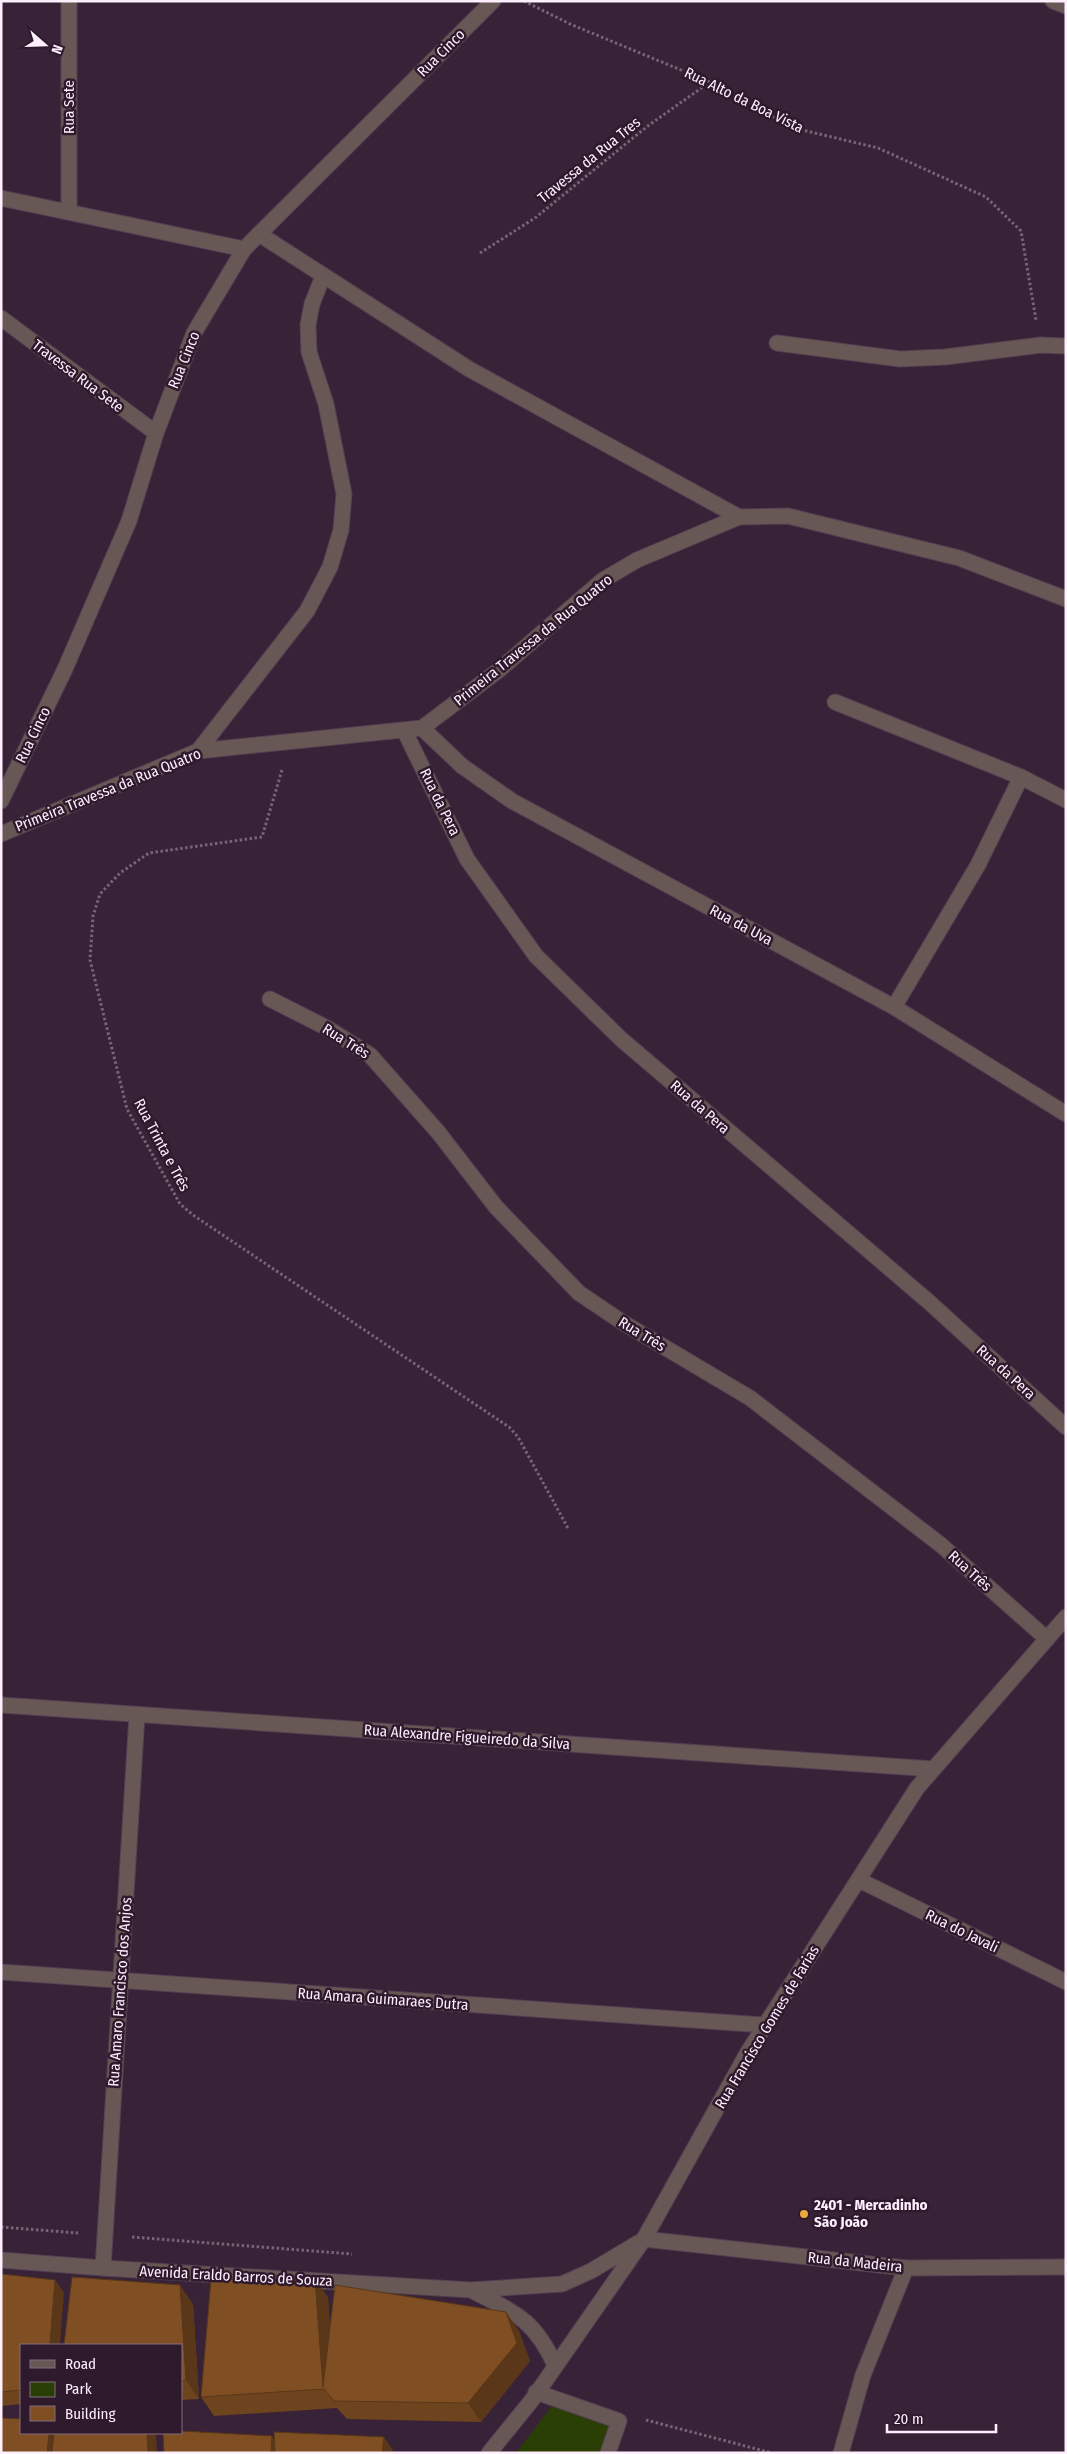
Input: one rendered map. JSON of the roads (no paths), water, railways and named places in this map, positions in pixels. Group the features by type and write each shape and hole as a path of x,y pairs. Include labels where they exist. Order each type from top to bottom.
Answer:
{"street":[{"name":"Rua Sete","path":"69,1 70,212"},
{"name":"Rua Cinco","path":"1,801 65,670 129,520 156,433 194,333 244,249 493,1"},
{"path":"1052,1 1066,6"},
{"path":"1,198 244,249"},
{"path":"259,234 469,369 739,517"},
{"path":"198,751 307,612 330,567 341,530 344,494 326,404 309,352 308,325 311,310 323,276"},
{"name":"Travessa Rua Sete","path":"1,318 156,433"},
{"path":"777,344 900,359 945,357 1041,345 1066,346"},
{"name":"Primeira Travessa da Rua Quatro","path":"1,834 198,751 422,728 499,670 603,580 637,560 739,517 788,516 959,558 1066,599"},
{"path":"835,702 1021,777 1066,800"},
{"name":"Rua da Uva","path":"422,728 462,766 512,801 894,1007 1066,1114"},
{"name":"Rua da Pera","path":"404,730 467,859 536,956 621,1039 929,1302 1066,1427"},
{"path":"894,1007 978,865 1021,777"},
{"name":"Rua Três","path":"270,999 327,1028 370,1055 438,1132 496,1207 579,1293 622,1322 750,1398 941,1545 1046,1639"},
{"name":"Rua Francisco Gomes de Farias","path":"489,2453 536,2392 644,2239 748,2052 917,1788 1066,1616"},
{"name":"Rua Alexandre Figueiredo da Silva","path":"1,1705 934,1769"},
{"name":"Rua Amaro Francisco dos Anjos","path":"103,2268 137,1715"},
{"name":"Rua do Javali","path":"859,1880 1066,1982"},
{"name":"Rua Amara Guimaraes Dutra","path":"1,1972 765,2026"},
{"name":"Avenida Eraldo Barros de Souza","path":"1,2260 103,2268 472,2290 562,2284 591,2272 644,2239"},
{"name":"Rua da Madeira","path":"644,2239 906,2268 1066,2267"},
{"path":"841,2453 863,2375 906,2268"},
{"name":"Avenida Eraldo Barros de Souza","path":"472,2290 520,2316 545,2343 555,2365"},
{"path":"536,2392 618,2421 608,2453"}],"place":[{"name":"2401 - Mercadinho São João","path":"804,2214"}]}
